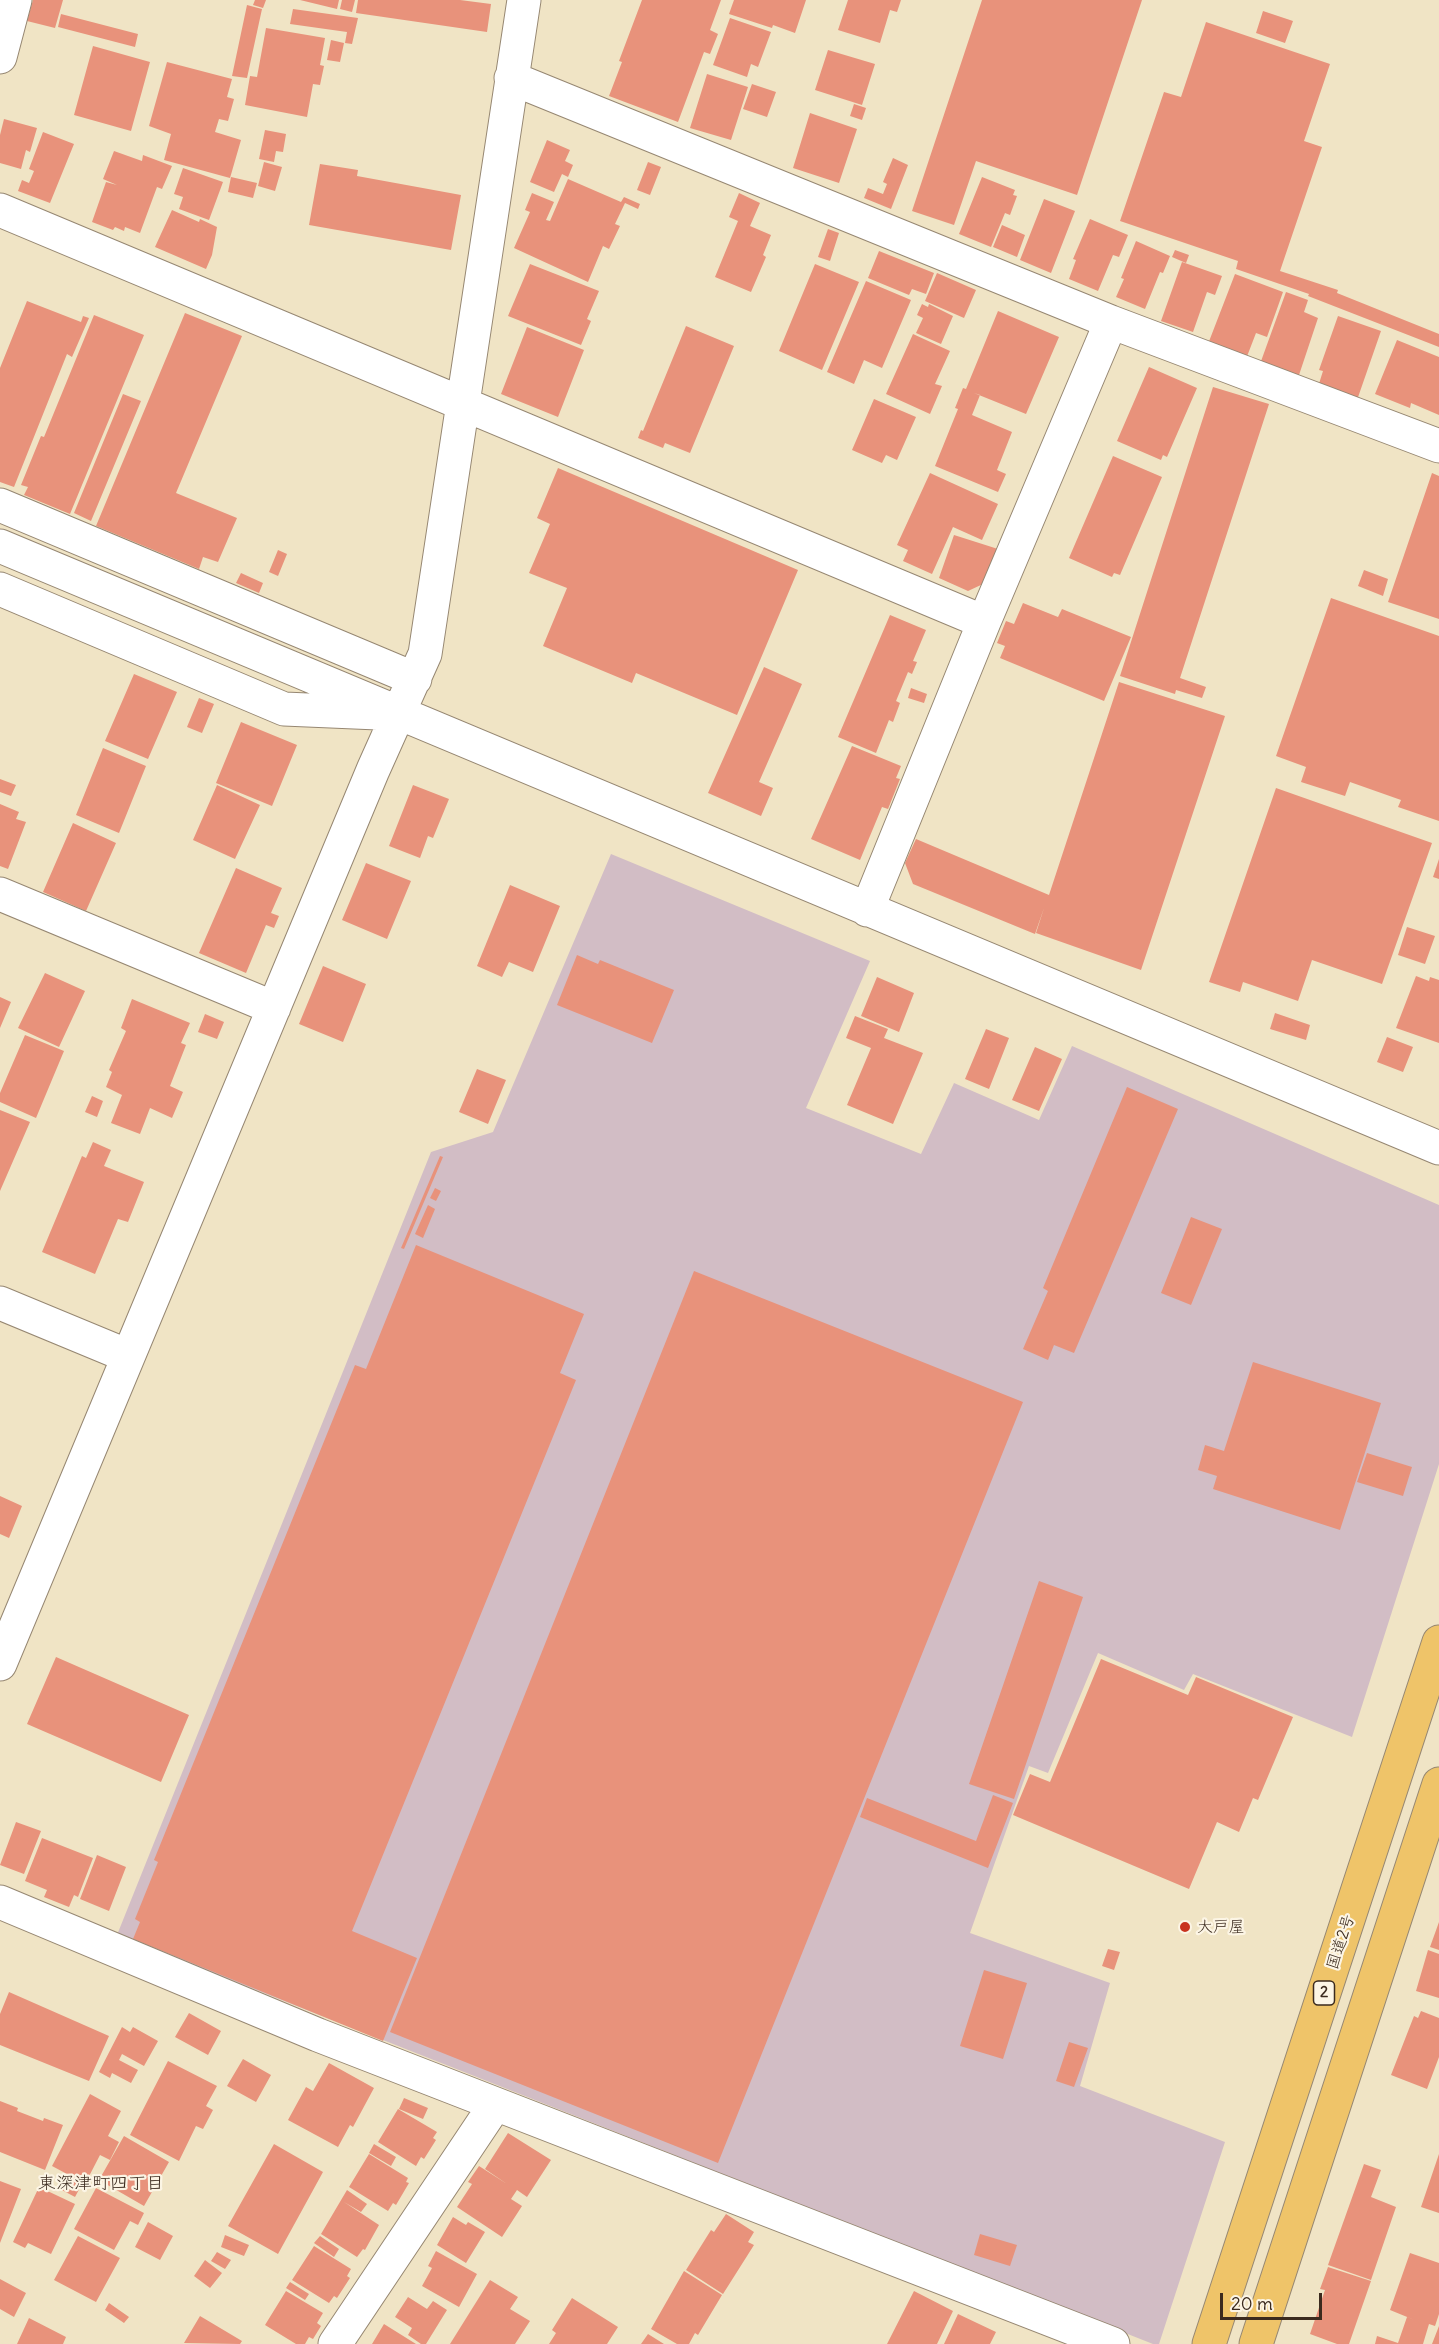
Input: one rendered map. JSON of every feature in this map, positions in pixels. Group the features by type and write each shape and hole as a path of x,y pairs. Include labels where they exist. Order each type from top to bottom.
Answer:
{"highway":[{"name":"国道2号","path":"1209,2344 1439,1642"},
{"path":"1256,2344 1439,1784"}],"street":[{"path":"0,57 15,0"},
{"path":"0,1664 424,654 524,0"},
{"path":"511,78 1111,322 1439,446"},
{"path":"0,210 984,622"},
{"path":"867,910 984,622 1111,322"},
{"path":"0,505 415,679"},
{"path":"0,546 1439,1148"},
{"path":"0,590 284,709 398,714"},
{"path":"0,894 274,1008"},
{"path":"0,1303 128,1356"},
{"path":"0,1902 318,2035 1113,2344"},
{"path":"334,2344 495,2105"}],"shaded area":[{"path":"611,854 870,961 806,1108 921,1154 954,1083 1039,1120 1072,1046 1439,1205 1439,1464 1352,1737 1193,1674 1184,1690 1098,1653 1048,1773 1029,1766 970,1933 1110,1983 1080,2086 1225,2142 1159,2344 1153,2344 117,1935 431,1152 493,1132"}],"building":[{"path":"33,0 63,0 55,28 27,21"},
{"path":"255,0 266,0 263,8 253,5"},
{"path":"300,0 339,0 337,9"},
{"path":"342,0 355,0 352,12 340,9"},
{"path":"358,0 460,0 491,4 487,32 356,13"},
{"path":"642,0 721,0 710,30 718,34 710,54 704,52 678,122 609,96 622,62 619,61"},
{"path":"734,0 806,0 795,33 729,14"},
{"path":"848,0 901,0 897,12 890,10 880,43 838,30"},
{"path":"982,0 1142,0 1077,195 976,161 954,225 912,211"},
{"path":"247,5 262,9 247,78 232,76"},
{"path":"293,9 358,18 352,44 345,43 347,32 290,24"},
{"path":"1263,11 1293,21 1285,43 1256,33"},
{"path":"61,14 138,34 135,47 58,27"},
{"path":"730,18 771,32 758,67 751,64 747,77 713,65"},
{"path":"1206,22 1330,64 1304,141 1322,147 1280,271 1338,290 1337,293 1439,334 1439,347 1308,296 1309,294 1236,269 1238,261 1120,221 1164,92 1181,97"},
{"path":"266,28 325,38 320,65 324,66 320,85 313,84 307,117 245,105 250,76 257,77"},
{"path":"331,40 344,43 340,62 327,60"},
{"path":"93,46 150,62 131,131 74,115"},
{"path":"828,50 875,64 862,105 815,90"},
{"path":"167,62 232,79 227,97 234,99 228,121 219,119 215,132 241,140 230,178 164,160 171,134 149,126"},
{"path":"707,74 748,87 731,140 690,128"},
{"path":"752,84 776,92 767,117 743,109"},
{"path":"854,104 866,108 862,120 850,116"},
{"path":"810,113 857,129 839,183 793,168"},
{"path":"4,119 37,128 30,152 26,150 21,169 0,163 0,135"},
{"path":"265,130 286,134 283,152 276,151 274,162 259,159"},
{"path":"43,132 74,144 50,203 18,191 22,180 29,183 34,171 29,169"},
{"path":"547,140 570,150 565,161 573,165 568,177 562,174 554,192 530,182"},
{"path":"114,151 142,161 143,155 172,166 162,189 157,187 140,233 125,227 124,231 115,227 113,230 92,222 106,182 117,185 103,179"},
{"path":"893,158 908,165 891,209 864,198 868,188 883,194 887,184 883,182"},
{"path":"264,162 282,167 275,191 258,186"},
{"path":"648,162 661,167 650,195 637,190"},
{"path":"320,164 358,170 357,176 461,195 451,250 309,225"},
{"path":"183,168 223,182 209,220 179,209 183,197 174,194"},
{"path":"231,177 257,183 253,198 228,192"},
{"path":"982,177 1015,190 1013,195 1017,196 1010,215 1005,213 991,247 959,234"},
{"path":"568,179 621,202 624,197 640,204 638,209 625,203 615,224 620,226 609,249 603,246 588,282 514,248 530,212 525,210 532,193 554,202 546,220 550,221"},
{"path":"739,193 760,203 750,226 771,235 763,255 766,257 751,292 715,277 738,221 729,217"},
{"path":"1044,199 1075,211 1051,273 1020,260"},
{"path":"172,210 217,227 212,255 206,269 155,247"},
{"path":"1090,219 1128,235 1119,257 1113,255 1098,291 1069,279 1076,260 1073,259"},
{"path":"1002,225 1025,235 1017,257 993,247"},
{"path":"828,229 839,233 830,261 818,257"},
{"path":"1136,241 1170,256 1163,273 1160,272 1145,309 1116,297"},
{"path":"1175,250 1189,255 1186,263 1172,257"},
{"path":"879,251 934,273 926,294 912,289 909,295 868,278"},
{"path":"1182,262 1222,276 1215,295 1207,292 1193,332 1161,321"},
{"path":"530,264 599,291 587,319 591,321 581,345 508,316"},
{"path":"815,264 859,282 822,370 779,351"},
{"path":"937,273 976,290 964,318 925,301"},
{"path":"1235,274 1283,292 1267,337 1256,333 1246,359 1208,344"},
{"path":"866,281 911,300 882,368 864,360 854,384 827,372"},
{"path":"1286,292 1308,300 1304,312 1318,318 1298,378 1260,364"},
{"path":"27,301 81,322 83,316 89,318 72,357 67,354 14,487 0,482 0,368"},
{"path":"922,304 928,307 929,304 953,316 941,344 916,333 923,318 917,315"},
{"path":"998,311 1059,337 1026,414 980,395 972,415 1012,432 997,470 1006,474 998,492 935,466 958,409 955,408 963,388 966,389"},
{"path":"185,313 242,336 176,493 237,518 218,562 203,557 199,569 96,526"},
{"path":"94,315 144,335 70,514 24,495 28,487 21,485 41,436 44,437"},
{"path":"1338,316 1381,331 1356,403 1317,390 1323,371 1319,370"},
{"path":"686,326 734,346 690,453 665,443 663,448 638,438 641,430 643,431"},
{"path":"527,327 584,350 558,417 501,394"},
{"path":"913,334 950,351 935,384 942,386 930,414 886,394"},
{"path":"1397,340 1439,357 1439,415 1411,403 1410,408 1375,394"},
{"path":"1149,367 1197,388 1167,457 1163,455 1161,460 1117,441"},
{"path":"1213,387 1269,404 1180,678 1206,687 1202,698 1176,690 1175,694 1120,676"},
{"path":"123,394 141,401 91,521 74,513"},
{"path":"874,399 916,417 897,460 886,455 882,463 852,450"},
{"path":"1113,456 1162,477 1120,575 1114,573 1112,577 1069,558"},
{"path":"558,468 798,570 737,715 636,673 632,683 543,646 567,588 529,573 550,524 537,518"},
{"path":"930,473 998,504 982,540 953,527 932,574 903,561 908,550 897,545"},
{"path":"1432,473 1439,476 1439,619 1388,602"},
{"path":"954,535 998,549 983,584 968,591 939,578"},
{"path":"278,550 287,554 278,576 269,572"},
{"path":"1364,570 1388,579 1383,596 1358,586"},
{"path":"241,573 263,583 259,593 236,583"},
{"path":"1331,598 1439,636 1439,821 1398,807 1401,800 1350,782 1345,796 1301,782 1306,767 1276,756"},
{"path":"1023,603 1058,617 1062,609 1131,637 1104,701 1000,658 1005,646 997,643 1006,621 1014,624"},
{"path":"890,615 926,630 913,661 917,662 912,674 908,672 896,701 900,703 893,722 889,720 876,753 838,737"},
{"path":"764,667 802,684 759,782 773,788 761,816 708,793"},
{"path":"134,674 177,692 148,759 105,741"},
{"path":"1119,682 1225,716 1141,970 1036,933 1044,908 1035,934 913,884 905,863 916,839 1049,895"},
{"path":"911,688 927,694 924,703 908,698"},
{"path":"199,698 214,704 202,733 187,727"},
{"path":"241,722 297,745 272,806 216,783"},
{"path":"852,746 901,766 896,778 900,779 888,809 882,807 860,860 811,839"},
{"path":"103,748 146,766 119,833 76,815"},
{"path":"0,779 16,785 11,796 0,792"},
{"path":"217,785 260,805 235,859 193,840"},
{"path":"413,785 449,799 433,838 428,836 420,858 389,846"},
{"path":"1276,788 1432,843 1382,984 1312,960 1298,1001 1243,982 1240,992 1209,982"},
{"path":"0,804 19,812 16,819 26,822 8,869 0,866"},
{"path":"73,823 116,843 86,911 43,892"},
{"path":"1439,859 1439,879 1433,877"},
{"path":"366,863 411,881 387,939 342,920"},
{"path":"236,868 282,888 271,913 279,916 274,928 266,925 246,973 199,953"},
{"path":"510,885 560,906 533,972 509,962 502,977 477,966"},
{"path":"1407,927 1435,936 1425,964 1398,955"},
{"path":"577,955 598,964 600,960 674,990 652,1043 557,1005"},
{"path":"323,966 366,984 343,1042 299,1024"},
{"path":"45,973 85,991 59,1047 18,1028"},
{"path":"1416,976 1429,981 1430,977 1439,980 1439,1043 1396,1028"},
{"path":"877,977 914,993 899,1032 861,1016"},
{"path":"0,997 11,1002 0,1028"},
{"path":"132,999 190,1023 181,1043 186,1045 170,1086 183,1092 172,1118 150,1108 140,1134 111,1123 122,1095 106,1087 112,1072 109,1070 126,1031 121,1028"},
{"path":"1275,1013 1310,1025 1306,1040 1270,1029"},
{"path":"205,1014 224,1022 217,1039 198,1032"},
{"path":"855,1016 888,1029 884,1038 923,1053 893,1124 847,1105 871,1048 846,1038"},
{"path":"986,1029 1009,1038 989,1089 965,1079"},
{"path":"25,1035 64,1051 36,1118 0,1102 0,1093"},
{"path":"1387,1037 1413,1047 1403,1072 1377,1062"},
{"path":"1035,1047 1062,1059 1039,1111 1012,1100"},
{"path":"477,1069 506,1080 488,1124 459,1112"},
{"path":"1127,1087 1178,1109 1074,1353 1054,1345 1048,1360 1023,1349 1048,1291 1043,1288"},
{"path":"92,1096 103,1101 97,1117 85,1112"},
{"path":"0,1110 30,1122 0,1191"},
{"path":"93,1142 111,1150 104,1166 144,1182 128,1222 118,1219 95,1274 42,1252 82,1156 86,1158"},
{"path":"440,1156 443,1157 404,1249 401,1248"},
{"path":"435,1188 441,1191 436,1201 430,1198"},
{"path":"428,1205 435,1209 423,1238 415,1234"},
{"path":"1191,1217 1222,1229 1191,1305 1161,1293"},
{"path":"416,1245 584,1314 560,1373 576,1380 352,1931 417,1958 383,2041 133,1939 140,1922 135,1919 158,1862 154,1860 355,1365 366,1369"},
{"path":"694,1271 1023,1402 718,2163 390,2032"},
{"path":"1253,1362 1381,1403 1340,1530 1213,1489 1217,1476 1198,1470 1205,1445 1224,1451"},
{"path":"1367,1453 1412,1467 1403,1496 1357,1482"},
{"path":"0,1496 22,1506 9,1538 0,1534"},
{"path":"1039,1581 1083,1597 1014,1799 969,1784"},
{"path":"56,1657 189,1715 161,1782 27,1724"},
{"path":"1101,1659 1188,1695 1196,1677 1293,1717 1258,1800 1253,1798 1239,1832 1217,1822 1189,1889 1013,1815 1030,1774 1050,1782"},
{"path":"993,1795 1013,1803 988,1868 860,1817 867,1798 976,1841"},
{"path":"16,1822 41,1831 24,1874 0,1865"},
{"path":"42,1838 93,1858 78,1897 74,1895 69,1907 44,1897 47,1890 25,1881"},
{"path":"97,1855 126,1867 109,1911 80,1899"},
{"path":"1439,1922 1439,1950 1430,1947"},
{"path":"1108,1949 1120,1952 1114,1970 1102,1966"},
{"path":"1428,1950 1439,1954 1439,1998 1416,1991"},
{"path":"984,1970 1027,1983 1003,2059 960,2046"},
{"path":"9,1992 109,2036 89,2081 0,2045 0,2014"},
{"path":"1421,2011 1439,2018 1439,2057 1427,2089 1391,2075 1414,2016 1418,2018"},
{"path":"189,2013 221,2031 208,2055 175,2037"},
{"path":"122,2027 130,2032 133,2027 158,2041 144,2066 122,2054 119,2060 138,2070 131,2083 112,2073 110,2078 99,2072"},
{"path":"1069,2042 1088,2048 1074,2087 1056,2081"},
{"path":"243,2059 271,2075 256,2102 227,2086"},
{"path":"168,2061 217,2086 206,2106 213,2110 203,2129 196,2126 179,2161 130,2135"},
{"path":"329,2063 374,2088 353,2127 350,2125 338,2147 288,2120 306,2087 313,2091"},
{"path":"90,2094 121,2111 108,2136 119,2142 110,2160 100,2155 85,2184 83,2182 75,2197 60,2189 67,2174 52,2166"},
{"path":"404,2098 428,2108 423,2119 399,2109"},
{"path":"0,2101 18,2108 17,2111 43,2121 44,2118 63,2125 45,2170 0,2152"},
{"path":"398,2109 437,2132 433,2138 436,2140 424,2159 421,2157 416,2166 378,2142"},
{"path":"508,2133 551,2160 527,2197 517,2190 511,2199 522,2206 502,2237 457,2207 472,2184 468,2182 479,2166 507,2184 485,2169"},
{"path":"124,2136 169,2162 144,2206 99,2180"},
{"path":"274,2144 323,2172 278,2254 228,2226"},
{"path":"374,2144 396,2157 391,2166 369,2153"},
{"path":"369,2154 408,2178 406,2182 409,2183 396,2205 393,2203 388,2211 349,2187"},
{"path":"1439,2154 1439,2213 1421,2207"},
{"path":"1364,2164 1381,2170 1371,2197 1396,2207 1371,2280 1328,2265"},
{"path":"0,2181 21,2189 0,2243"},
{"path":"39,2187 75,2204 51,2254 28,2243 25,2248 13,2242"},
{"path":"96,2188 144,2213 138,2225 130,2221 114,2250 74,2229"},
{"path":"347,2190 367,2204 361,2212 344,2202 379,2225 365,2250 363,2249 357,2257 321,2234"},
{"path":"726,2214 754,2232 748,2242 754,2245 723,2294 686,2270 711,2230 714,2232"},
{"path":"453,2217 466,2225 468,2222 485,2232 466,2263 437,2245"},
{"path":"148,2222 173,2236 160,2260 135,2247"},
{"path":"980,2234 1017,2245 1010,2266 974,2255"},
{"path":"225,2235 249,2245 244,2256 221,2247"},
{"path":"78,2236 120,2258 96,2302 54,2280"},
{"path":"320,2236 339,2249 334,2257 314,2243"},
{"path":"314,2246 351,2269 347,2276 350,2278 337,2298 334,2296 329,2303 292,2280"},
{"path":"436,2251 477,2274 459,2307 422,2286 432,2268 428,2266"},
{"path":"217,2252 231,2260 225,2269 211,2261"},
{"path":"1410,2253 1439,2263 1439,2314 1435,2326 1429,2324 1423,2344 1375,2344 1377,2336 1398,2343 1407,2317 1417,2321 1390,2310"},
{"path":"205,2260 222,2273 210,2288 194,2276"},
{"path":"1328,2267 1371,2281 1349,2344 1337,2344 1310,2334 1325,2290 1320,2289"},
{"path":"684,2271 722,2295 698,2335 695,2333 689,2344 677,2344 651,2329"},
{"path":"0,2279 26,2293 14,2317 0,2309"},
{"path":"490,2280 518,2297 510,2309 530,2321 515,2344 450,2344"},
{"path":"290,2282 309,2294 305,2300 286,2288"},
{"path":"286,2291 323,2313 317,2323 321,2326 313,2339 309,2337 305,2344 296,2344 265,2325"},
{"path":"914,2291 953,2311 937,2344 887,2344"},
{"path":"408,2297 427,2309 433,2301 447,2310 426,2344 421,2344 408,2335 412,2328 395,2317"},
{"path":"572,2298 618,2327 607,2344 549,2344 556,2333 552,2330"},
{"path":"109,2303 129,2317 124,2323 105,2310"},
{"path":"958,2314 996,2332 990,2344 944,2344"},
{"path":"200,2316 242,2341 240,2344 184,2343"},
{"path":"29,2318 66,2337 63,2344 17,2344"},
{"path":"384,2324 416,2344 372,2344"},
{"path":"1439,2326 1439,2344 1432,2344"},
{"path":"648,2334 664,2344 641,2344"}],"place":[{"name":"大戸屋","path":"1185,1927"}],"district":[{"name":"東深津町四丁目","path":"101,2184"}]}
